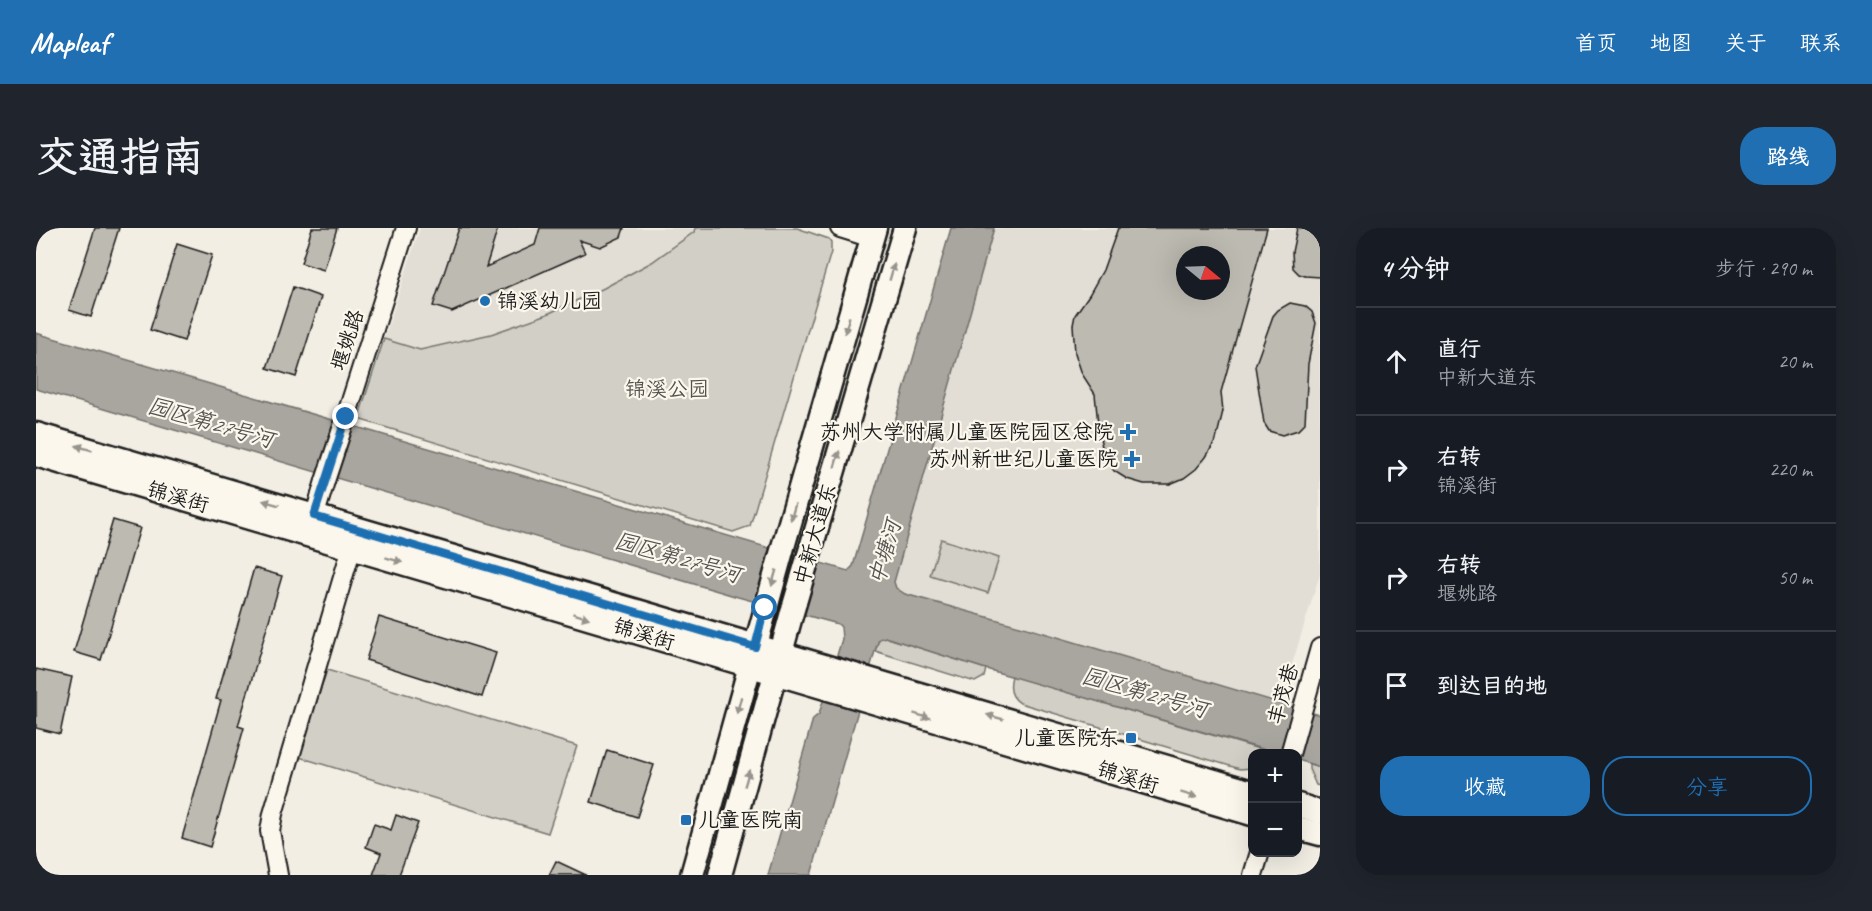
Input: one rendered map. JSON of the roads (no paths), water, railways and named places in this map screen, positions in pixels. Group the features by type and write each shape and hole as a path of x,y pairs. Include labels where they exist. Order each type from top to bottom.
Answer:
{"main road":[{"name":"中新大道东","path":"720,875 791,616 905,228"},
{"name":"中新大道东","path":"692,875 765,608 874,233"},
{"name":"锦溪街","path":"36,434 311,526 352,547 778,663 1248,813"},
{"name":"锦溪街","path":"36,454 311,526 752,656"},
{"name":"锦溪街","path":"868,690 1248,791"},
{"path":"1302,806 1320,812"},
{"path":"1302,829 1320,834"}],"street":[{"name":"堰姚路","path":"311,526 406,228"},
{"path":"840,228 874,233"},
{"path":"278,875 270,831 273,814 352,547"},
{"name":"丰茂巷","path":"1291,749 1320,648"},
{"path":"1253,875 1258,857"}],"water":[{"path":"951,228 994,228 894,582 896,588 905,594 1320,715 1320,767 1302,761 1302,749 1262,749 986,669 885,637 879,639 875,651 811,875 768,875 813,719 819,714 842,639 841,627 838,624 738,597 36,389 36,333 848,571 853,566"}],"place":[{"name":"锦溪幼儿园","path":"485,301"},
{"name":"苏州大学附属儿童医院园区总院","path":"1128,432"},
{"name":"苏州新世纪儿童医院","path":"1132,459"},
{"name":"儿童医院东","path":"1131,738"},
{"name":"儿童医院南","path":"686,820"}],"park label":[{"name":"锦溪公园","path":"667,389"}],"water label":[{"name":"园区第27号河","path":"211,422"},
{"name":"中塘河","path":"884,552"},
{"name":"园区第27号河","path":"678,557"},
{"name":"园区第27号河","path":"1145,692"}]}
